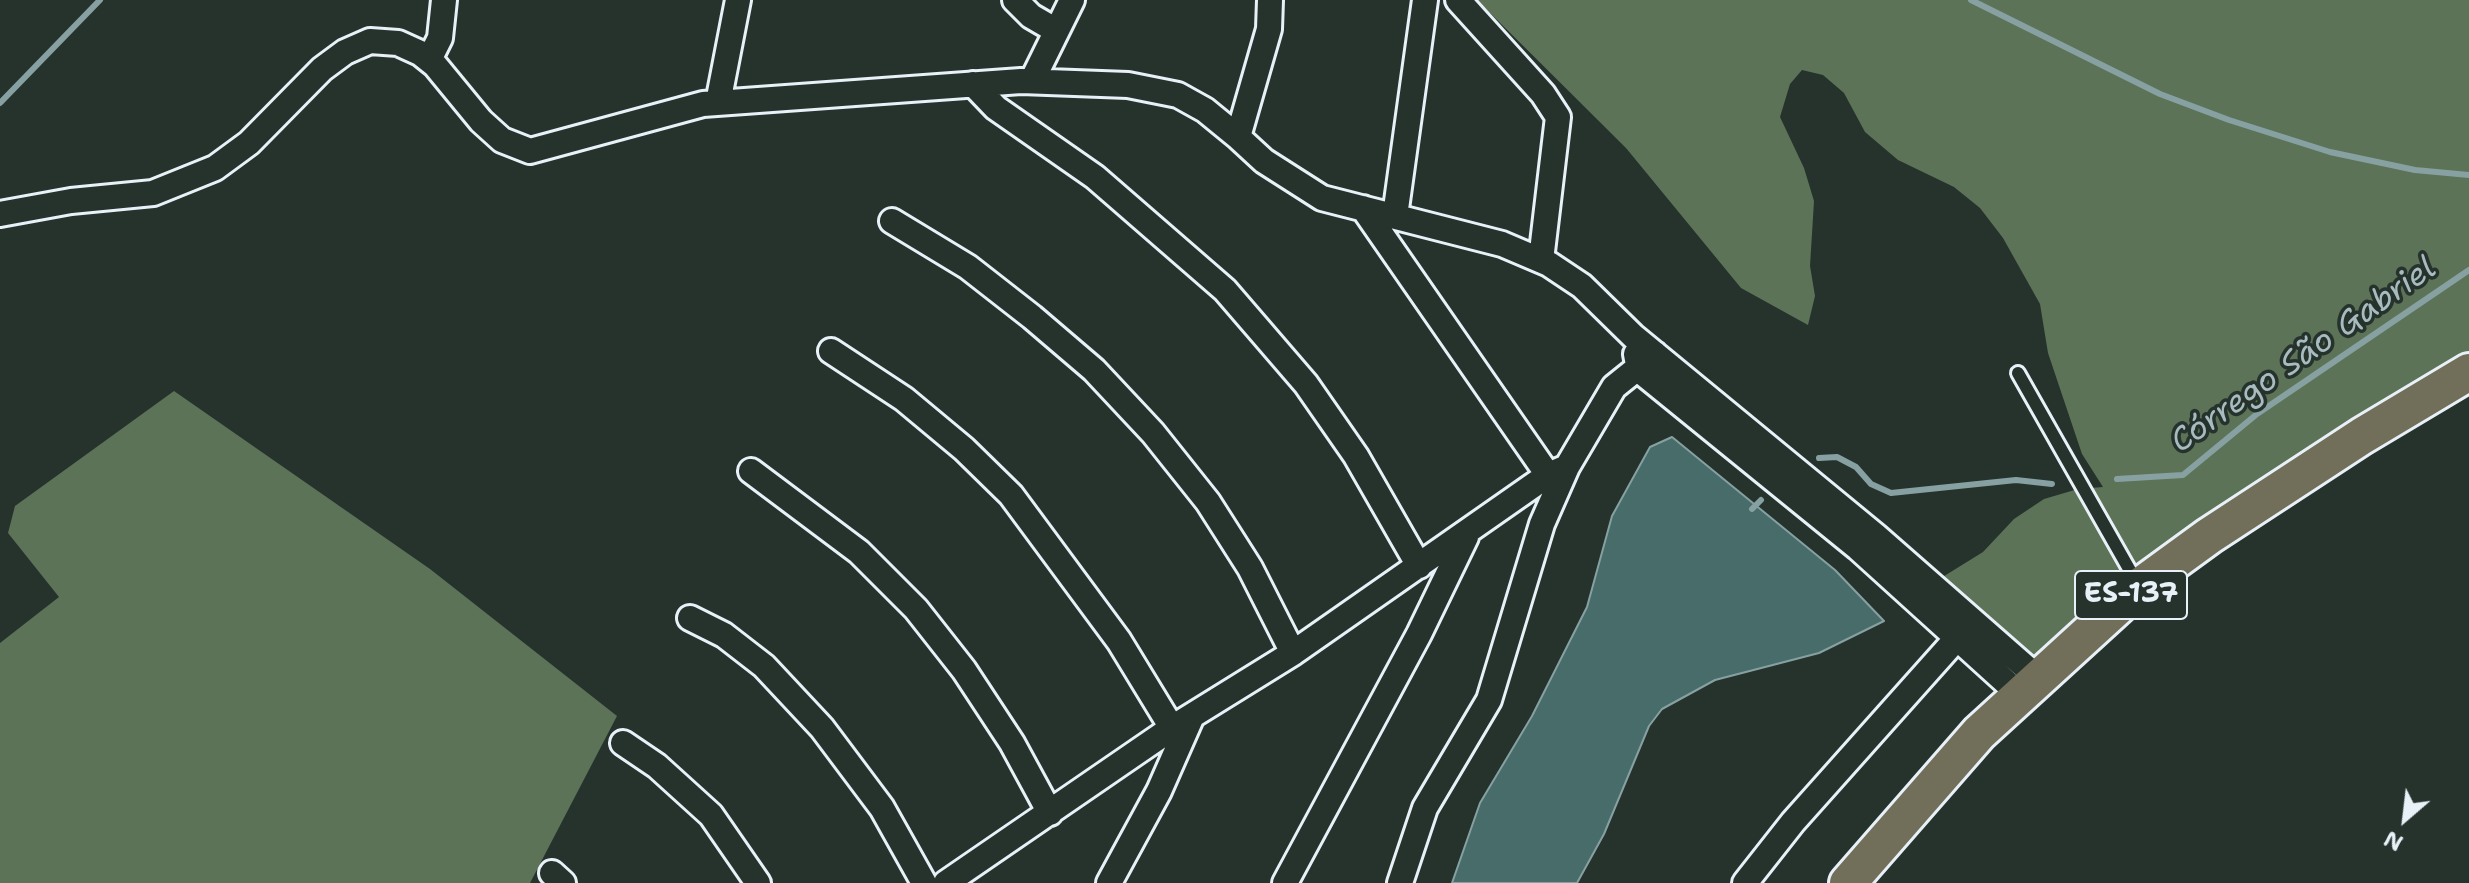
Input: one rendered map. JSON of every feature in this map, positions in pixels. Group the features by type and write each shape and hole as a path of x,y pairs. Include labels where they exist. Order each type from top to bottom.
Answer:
{"main road":[{"name":"ES-137","path":"1848,883 1921,796 2029,686 2139,587 2209,536 2336,453 2469,372"}],"street":[{"path":"429,60 440,38 444,0"},
{"path":"718,103 738,0"},
{"path":"1015,0 1055,30"},
{"path":"1032,81 1072,0"},
{"path":"1238,137 1269,29 1270,0"},
{"path":"1395,216 1425,0"},
{"path":"1458,0 1543,94 1558,117 1541,260"},
{"path":"0,214 71,201 153,193 215,168 249,143 322,69 345,52 370,41 398,43 429,60 481,121 502,140 530,151 543,150 636,121 718,103 1032,81 1128,85 1178,95 1205,110 1300,187 1322,198 1502,244 1541,260 1582,286 1633,336 1647,362 1958,637 2029,686"},
{"path":"973,84 996,108 1095,177 1225,290 1306,384 1356,456 1419,566"},
{"path":"1363,208 1558,471"},
{"path":"892,221 968,267 1032,317 1094,370 1153,433 1208,502 1250,568 1293,653"},
{"path":"831,351 904,399 964,449 1011,495 1182,722"},
{"path":"1400,883 1425,808 1489,700 1558,471 1614,387 1647,362"},
{"path":"1647,362 1876,536 2029,686"},
{"path":"751,471 859,552 916,609 964,670 1012,743 1050,813"},
{"path":"946,883 1182,722 1293,653 1558,471"},
{"path":"1285,883 1419,634 1467,535"},
{"path":"690,618 724,635 764,666 822,728 882,808 924,883"},
{"path":"1745,883 1793,822 1958,637"},
{"path":"1109,883 1159,791 1182,722"},
{"path":"623,743 657,766 711,815 758,883"}],"lane":[{"path":"2018,373 2139,587"}],"green space":[{"path":"1477,0 2469,0 2469,357 2037,658 1941,578 1983,552 2014,519 2044,499 2078,489 2103,487 2082,454 2048,353 2040,304 2003,238 1980,208 1954,187 1898,160 1865,132 1844,93 1823,75 1802,70 1790,84 1780,117 1804,168 1814,201 1810,266 1815,296 1808,325 1741,288 1626,148"},
{"path":"174,391 430,569 617,716 530,883 0,883 0,643 59,597 8,533 15,506"}],"water":[{"path":"1672,437 1835,570 1884,621 1819,653 1715,680 1662,709 1649,726 1604,834 1577,883 1452,883 1480,803 1532,716 1587,607 1612,516 1650,447"}],"waterway":[{"path":"0,103 100,0"},
{"path":"1971,0 2160,94 2229,120 2330,152 2415,170 2469,175"},
{"name":"Córrego São Gabriel","path":"2117,479 2183,475 2257,414 2469,270"},
{"name":"Córrego São Gabriel","path":"1819,458 1837,457 1856,467 1871,484 1891,493 2016,480 2052,484"},
{"name":"Córrego São Gabriel","path":"1752,509 1761,500"}]}
